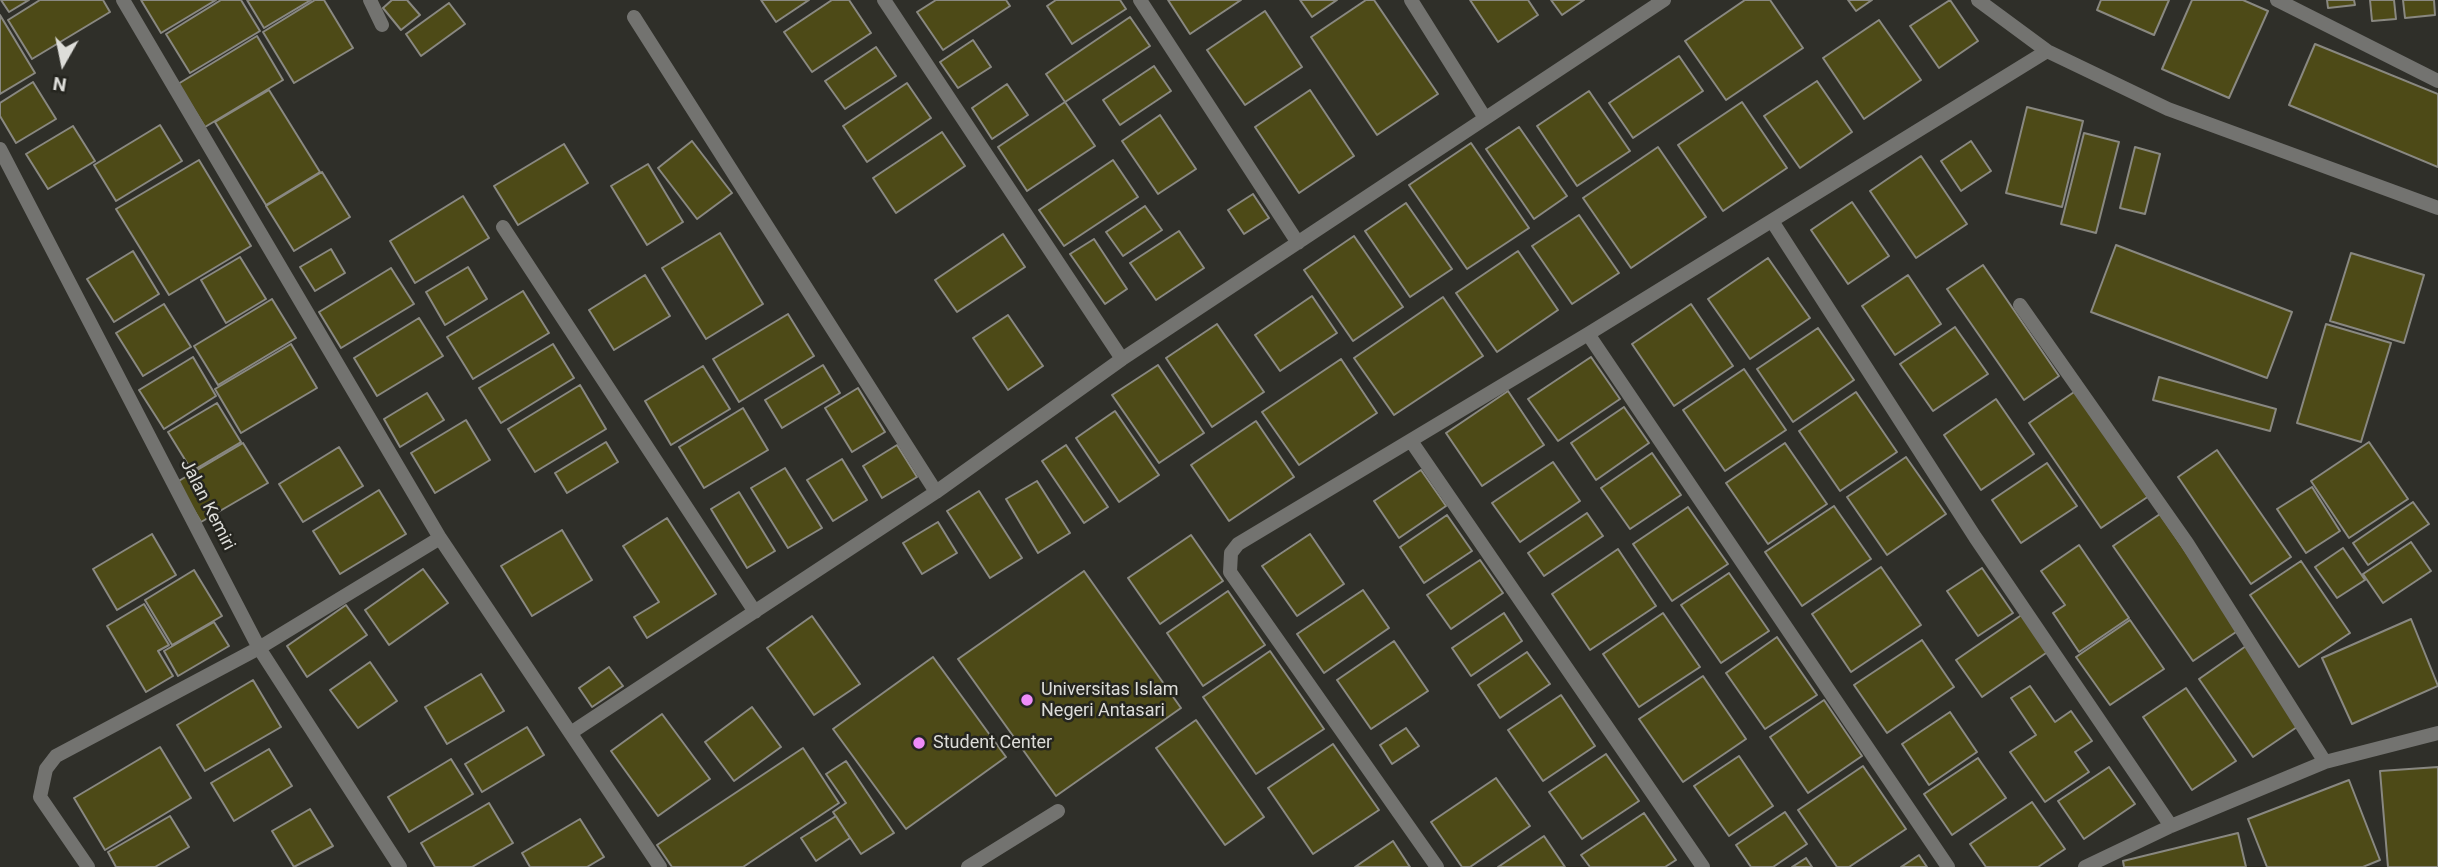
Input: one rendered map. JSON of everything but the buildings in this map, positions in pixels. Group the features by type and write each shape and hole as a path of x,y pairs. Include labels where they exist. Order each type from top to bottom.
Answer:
{"street":[{"path":"123,0 440,538 660,867"},
{"path":"370,0 383,25"},
{"path":"884,0 1122,359"},
{"path":"1140,0 1298,243"},
{"path":"1411,0 1485,118"},
{"path":"572,733 936,492 1122,359 1664,0"},
{"path":"1978,0 2047,51 2168,109 2438,208"},
{"path":"2277,0 2438,81"},
{"path":"634,17 936,492"},
{"path":"1437,867 1230,572 1231,553 1238,544 1588,334 2047,51"},
{"name":"Jalan Kemiri","path":"0,149 259,648 400,867"},
{"path":"1772,221 1983,549 2171,826"},
{"path":"503,227 755,612"},
{"path":"2020,305 2187,543 2325,762"},
{"path":"1588,334 1948,867"},
{"path":"1412,441 1703,867"},
{"path":"88,867 40,797 46,769 56,756 259,648 440,538"},
{"path":"2086,867 2171,826 2325,762 2438,733"},
{"path":"968,867 1058,811"}],"place":[{"name":"Universitas Islam Negeri Antasari","path":"1027,700"},
{"name":"Student Center","path":"919,743"}]}
